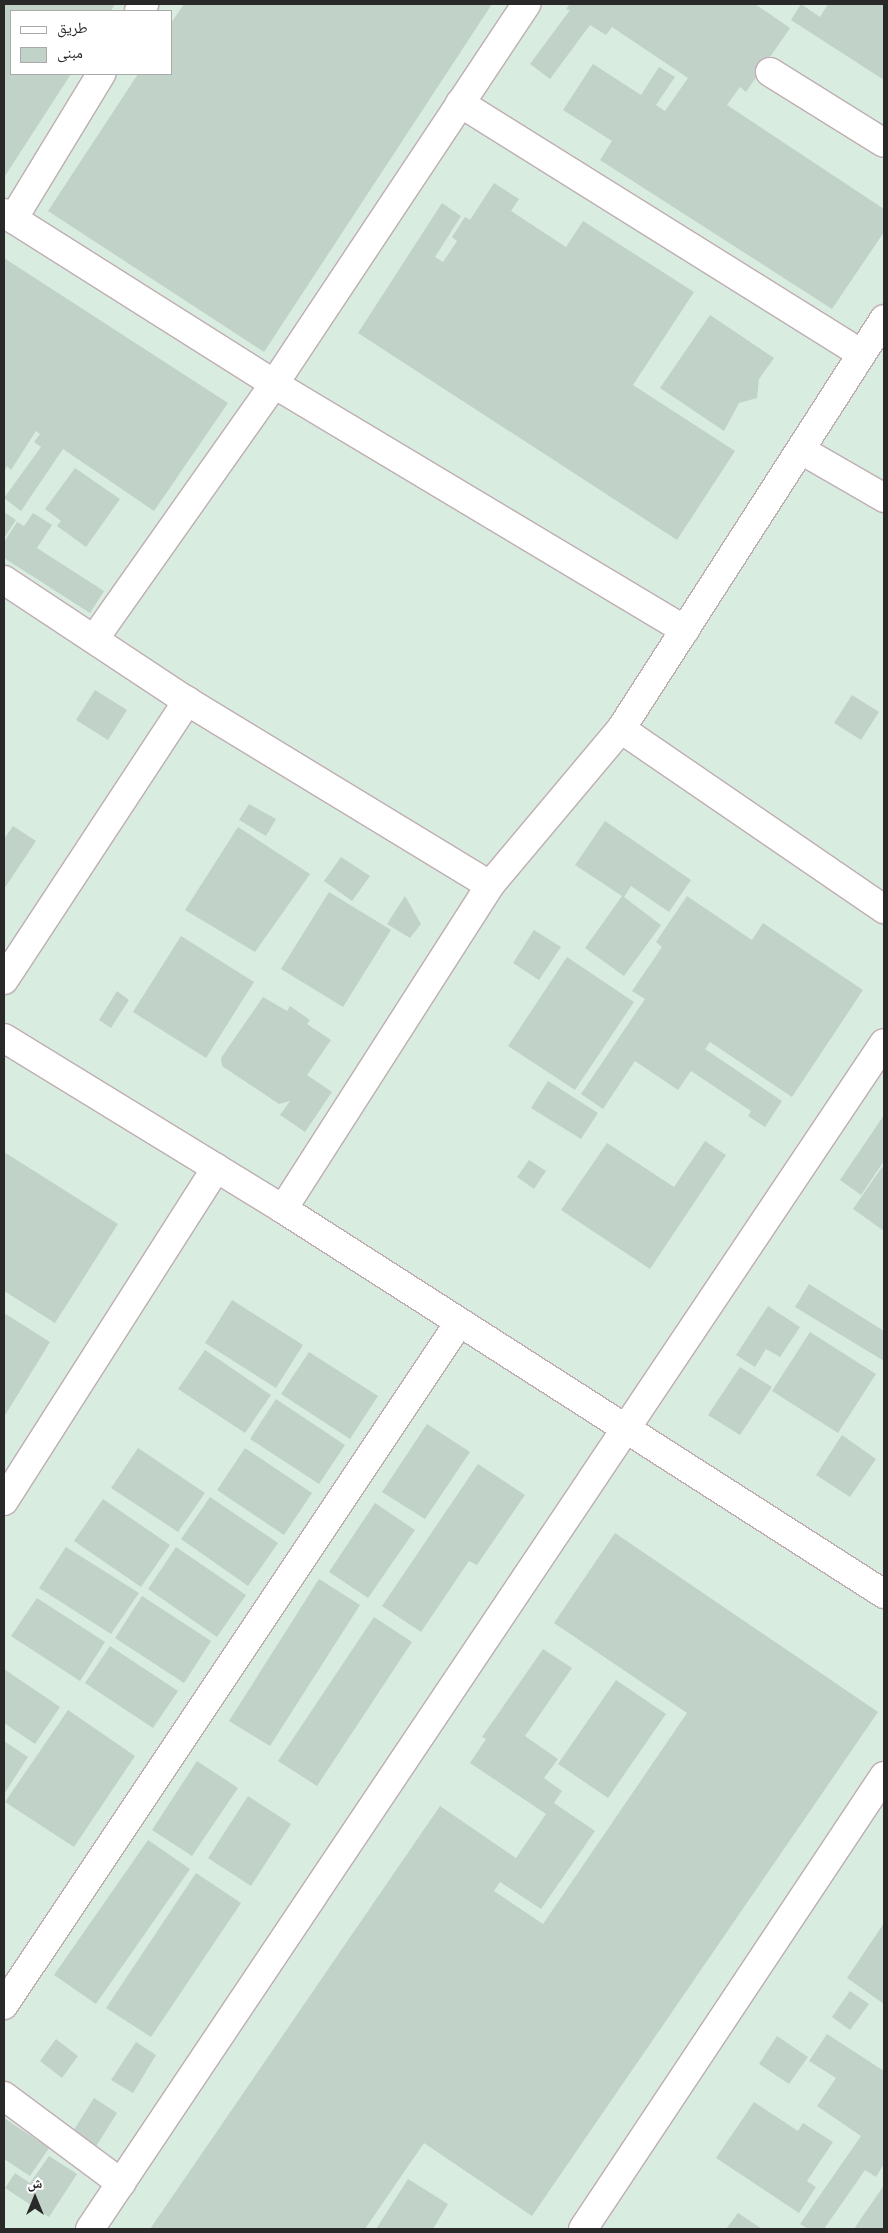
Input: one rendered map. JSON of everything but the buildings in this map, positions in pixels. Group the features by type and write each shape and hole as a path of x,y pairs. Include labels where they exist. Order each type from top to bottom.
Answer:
{"street":[{"path":"96,638 274,384 526,4"},
{"path":"770,72 884,143"},
{"path":"100,75 8,216 274,384 685,630"},
{"path":"460,103 861,354"},
{"path":"283,1209 490,885 621,729 884,319"},
{"path":"801,450 884,498"},
{"path":"4,580 96,638 187,701 490,885"},
{"path":"4,980 187,701"},
{"path":"621,729 884,909"},
{"path":"4,1038 283,1209 884,1594"},
{"path":"90,2229 624,1428 884,1043"},
{"path":"4,1501 216,1168"},
{"path":"4,2005 459,1323"},
{"path":"583,2229 884,1776"},
{"path":"4,2096 121,2183"}]}
